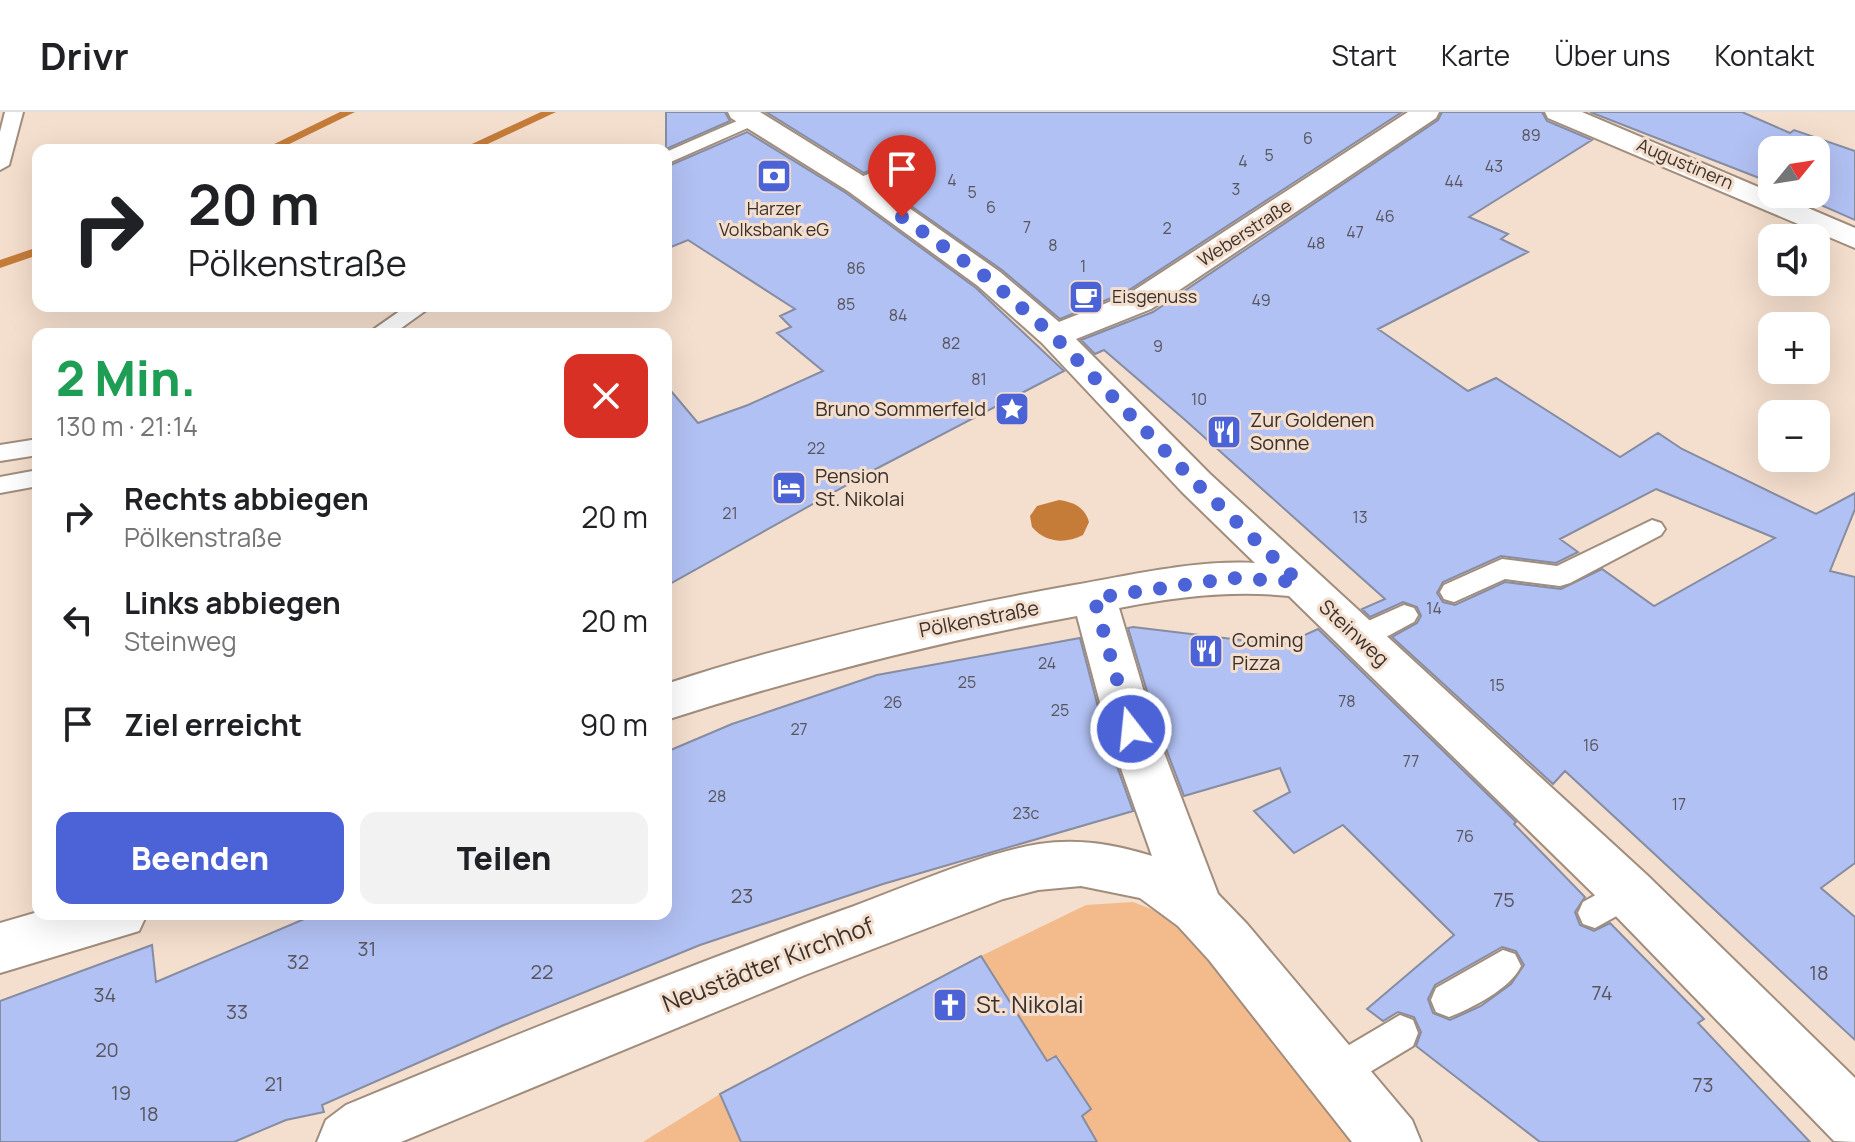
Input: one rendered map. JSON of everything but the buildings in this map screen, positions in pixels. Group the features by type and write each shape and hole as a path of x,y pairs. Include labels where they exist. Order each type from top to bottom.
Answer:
{"street":[{"name":"Weberstraße","path":"1054,336 1139,302 1426,112"},
{"name":"Augustinern","path":"1558,112 1855,239"},
{"name":"Steinweg","path":"747,116 858,185 989,279 1054,336 1196,483 1358,637 1612,903 1855,1120"},
{"name":"Pölkenstraße","path":"672,700 862,643 977,618 1232,578 1299,582"},
{"name":"Neustädter Kirchhof","path":"1094,598 1131,729 1197,909"},
{"name":"Neustädter Kirchhof","path":"348,1142 367,1126 787,956 1000,877 1060,864 1081,863 1121,869 1157,881 1197,909 1228,942 1390,1142"},
{"path":"0,948 99,920"}],"lane":[{"path":"0,165 14,112"},
{"path":"672,156 747,116"},
{"path":"858,185 893,170"},
{"path":"387,328 412,312"},
{"path":"0,453 32,448"},
{"path":"0,485 32,479"},
{"path":"1454,592 1502,569 1560,576 1652,529"},
{"path":"1358,637 1404,615"},
{"path":"1449,1000 1503,966"},
{"path":"1335,1074 1400,1033"}],"shaded area":[{"path":"1059,500 1074,504 1085,513 1089,522 1083,535 1056,540 1043,536 1032,527 1030,516 1037,506"},
{"path":"1133,902 1171,917 1204,945 1359,1142 1097,1142 1081,1116 1091,1109 1054,1074 1064,1066 1057,1055 1047,1061 981,956 1086,905"},
{"path":"720,1094 741,1142 643,1142"}],"waterway":[{"path":"281,144 349,112"},
{"path":"478,144 550,112"},
{"path":"0,264 32,253"}],"place":[{"name":"Harzer Volksbank eG","path":"774,176"},
{"name":"Eisgenuss","path":"1086,297"},
{"name":"Bruno Sommerfeld","path":"1012,409"},
{"name":"Zur Goldenen Sonne","path":"1224,432"},
{"name":"Pension St. Nikolai","path":"789,488"},
{"name":"Coming Pizza","path":"1206,651"},
{"name":"St. Nikolai","path":"950,1005"}],"route":[{"path":"902,217 989,279 1054,336 1196,483 1299,582 1232,578 1159,586 1094,598 1131,729"}]}
